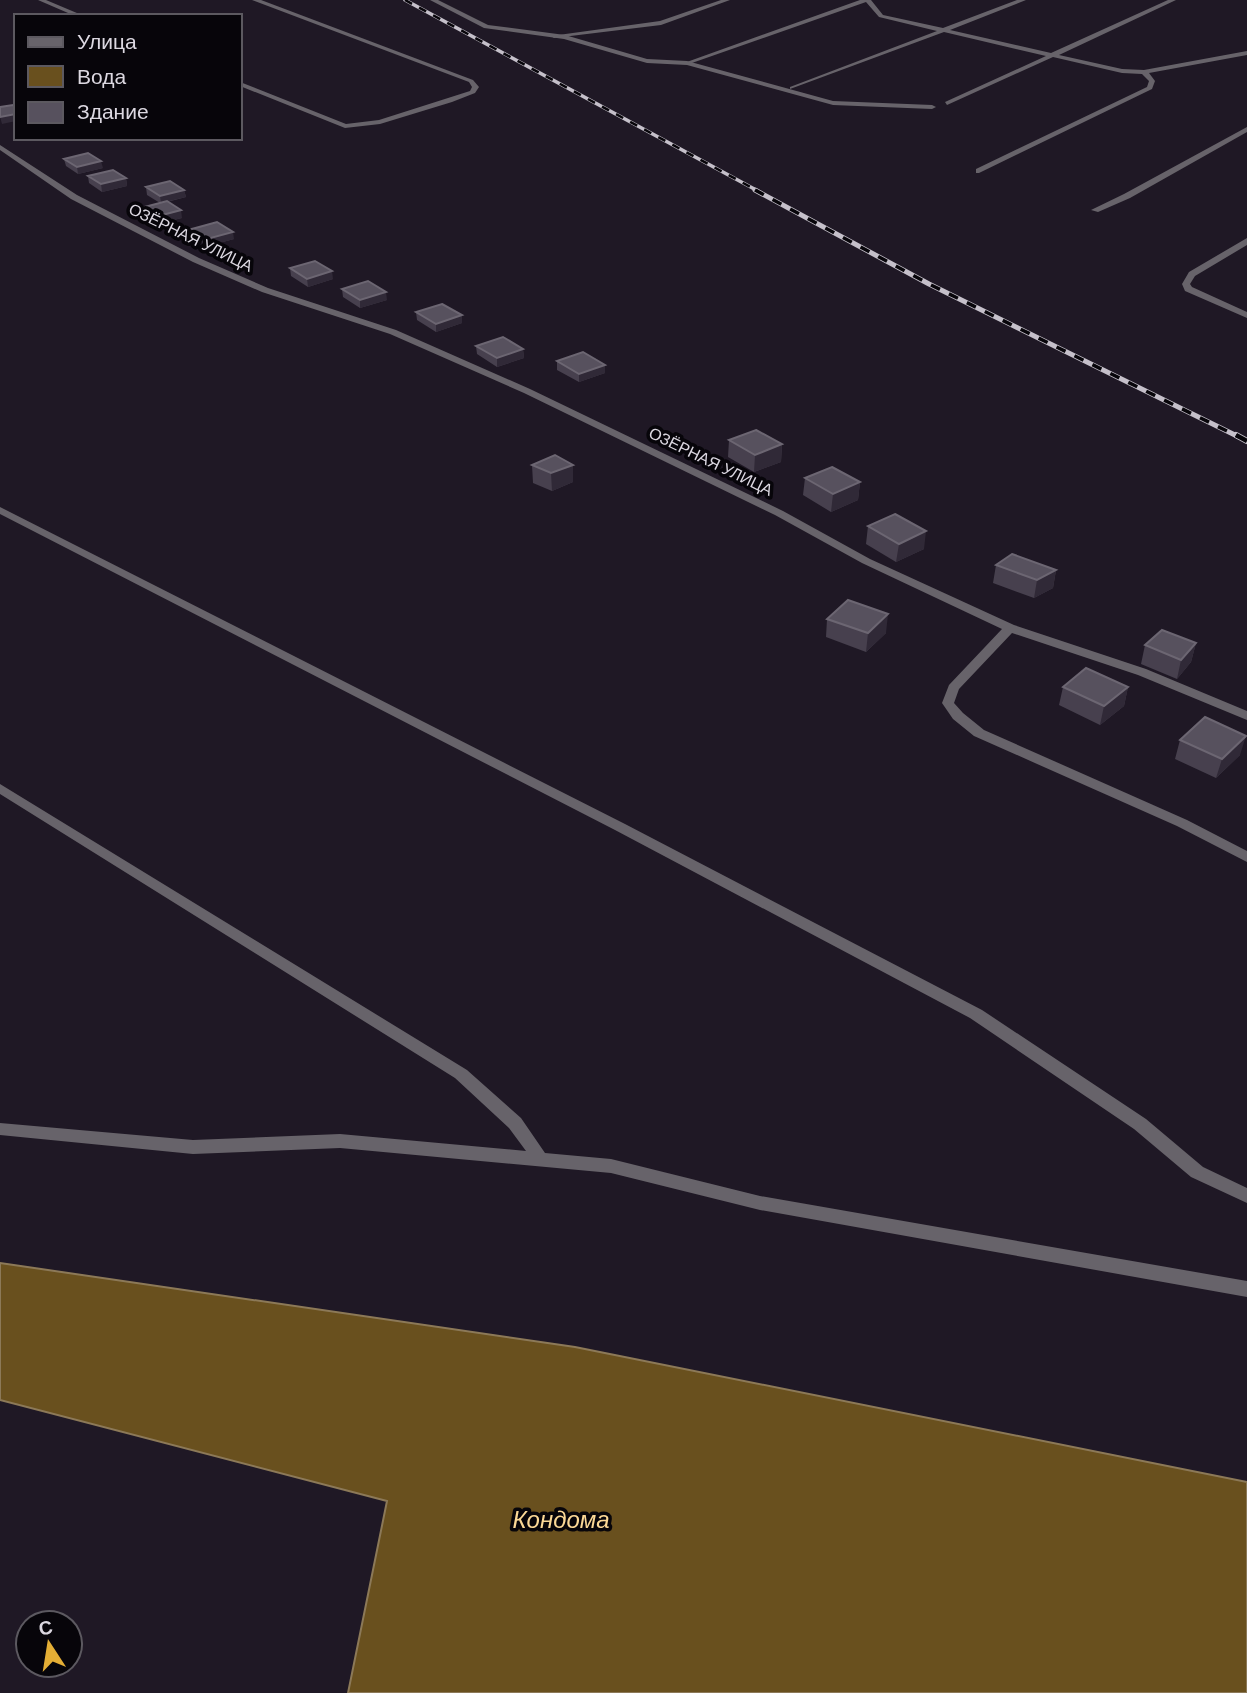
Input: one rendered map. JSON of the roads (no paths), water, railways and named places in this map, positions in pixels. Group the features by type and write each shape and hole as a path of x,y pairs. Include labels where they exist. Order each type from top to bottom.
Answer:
{"street":[{"path":"40,0 76,14"},
{"path":"242,85 336,124 355,126 450,102 473,92 476,87 471,81 399,52 255,0"},
{"path":"433,0 486,27 554,36 648,61 687,63 833,103 932,107"},
{"path":"554,36 661,23 727,0"},
{"path":"687,63 867,0 881,16 1122,71 1144,72 1247,53"},
{"path":"792,88 1023,0"},
{"path":"947,103 1173,0"},
{"path":"979,171 1150,88 1152,80 1144,72"},
{"path":"1095,210 1127,196 1247,129"},
{"name":"ОЗЁРНАЯ УЛИЦА","path":"0,147 74,197 196,260 277,294 393,332 527,391 779,513 866,561 1010,628 1142,672 1247,716"},
{"path":"1247,241 1192,274 1186,284 1188,289 1247,315"},
{"path":"0,510 620,827 976,1014 1140,1124 1197,1172 1247,1196"},
{"path":"1010,628 953,688 948,703 958,716 979,733 1182,822 1247,857"},
{"path":"0,789 461,1074 515,1123 538,1157"},
{"path":"0,1129 193,1147 340,1140 611,1166 760,1203 1247,1289"}],"water":[{"name":"Кондома","path":"0,1263 575,1347 1247,1482 1247,1693 348,1693 387,1501 0,1400"}],"railway":[{"path":"405,0 758,191"},
{"path":"755,190 929,284 1239,437"},
{"path":"1236,435 1247,441"}]}
